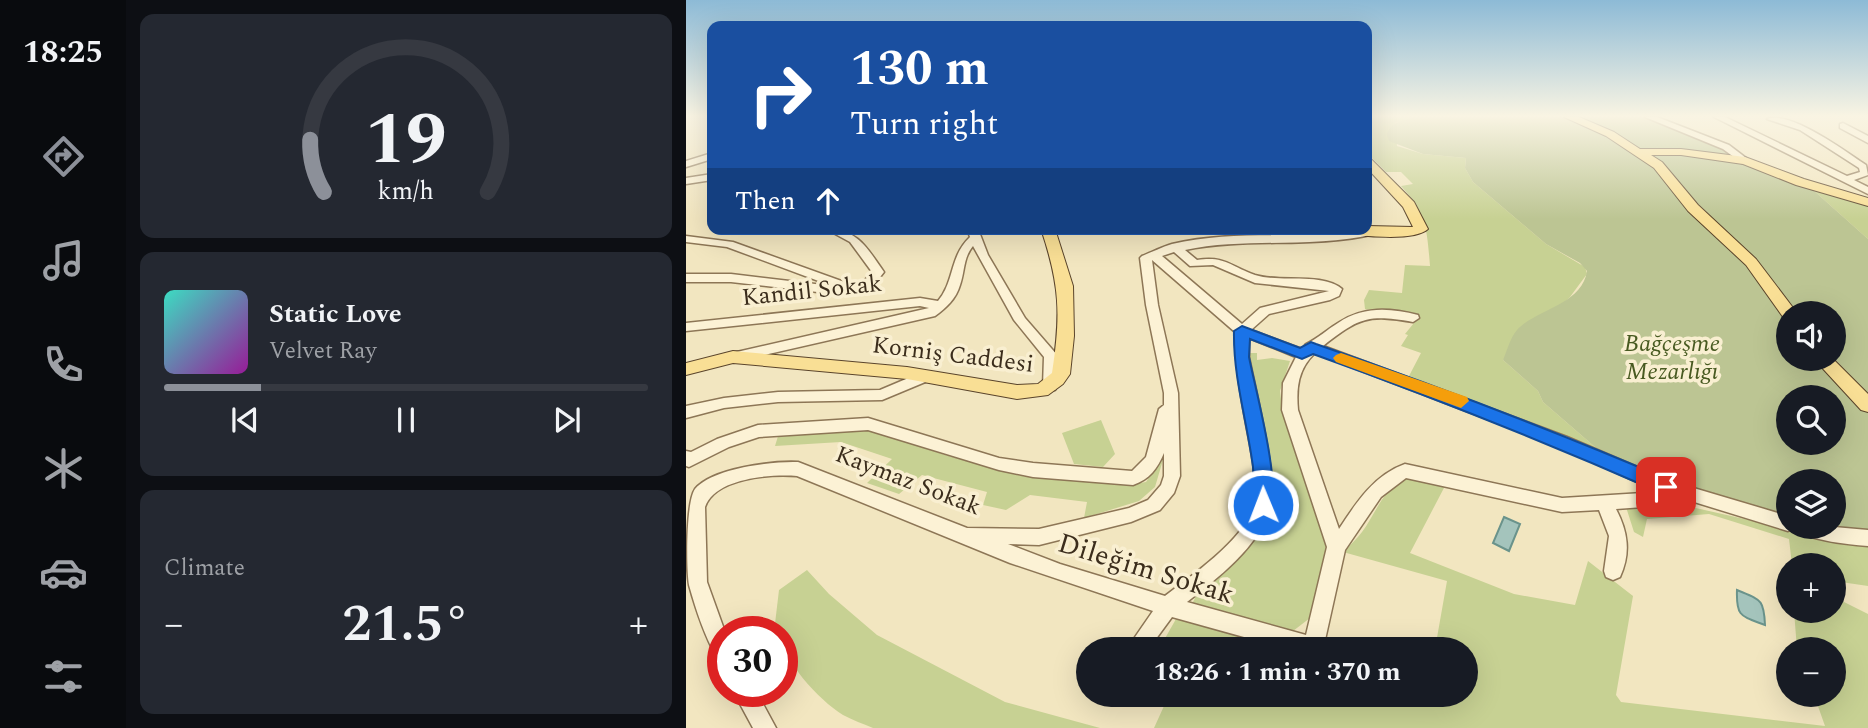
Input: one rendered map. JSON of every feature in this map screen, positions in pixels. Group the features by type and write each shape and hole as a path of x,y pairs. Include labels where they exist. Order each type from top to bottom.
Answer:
{"main road":[{"path":"1640,152 1681,152 1745,161 1800,182 1868,202"},
{"path":"1640,152 1665,172 1698,214 1751,262 1780,301"},
{"path":"1372,166 1397,190 1414,211 1422,227 1415,233 1372,232"},
{"name":"Korniş Caddesi","path":"686,369 733,357 925,376 1017,392 1035,392 1057,380 1064,366 1066,298 1062,267 1050,235"},
{"path":"1835,371 1868,405"}],"street":[{"path":"1731,151 1745,161"},
{"path":"1789,151 1868,191"},
{"path":"1839,151 1863,167 1865,173 1848,179"},
{"path":"686,164 707,158"},
{"path":"701,160 707,163"},
{"path":"686,181 707,178"},
{"path":"686,278 731,278 812,289 854,290 874,280 878,272 854,240 844,235"},
{"path":"854,240 858,235"},
{"path":"733,357 914,318 942,306 952,295 960,259 972,235"},
{"path":"974,235 1020,320 1051,356 1050,386"},
{"path":"1353,235 1175,247 1153,255 1242,331 1449,397 1561,441 1666,487 1776,520"},
{"path":"686,239 729,244 854,290"},
{"path":"1145,637 1169,605 1228,558 1251,528 1263,505 1262,470 1242,357 1242,331 1265,311 1326,297 1337,290 1334,287 1255,279 1214,261 1194,264 1175,247"},
{"name":"Kaymaz Sokak","path":"709,616 696,564 698,500 701,494 716,483 758,470 798,469 967,536 1039,537 1131,515 1154,505 1168,488 1172,476 1171,393 1152,305 1146,258 1153,255"},
{"name":"Kandil Sokak","path":"686,327 920,302 942,306"},
{"path":"1336,547 1290,410 1290,383 1306,351 1359,316 1379,313 1413,318"},
{"path":"686,412 724,403 778,397 882,395 925,376"},
{"path":"686,457 689,461 723,443 769,429 868,424 999,464 1033,470 1133,478 1143,473 1151,462 1171,393"},
{"path":"1319,637 1336,547 1383,484 1395,474 1405,471 1546,503 1574,506 1697,497"},
{"path":"1604,503 1619,532 1620,543 1613,570"},
{"name":"Dileğim Sokak","path":"967,536 1023,561 1104,588 1279,637"},
{"path":"1846,536 1868,538"},
{"path":"753,707 765,728"}],"green space":[{"path":"1372,151 1413,151 1466,158 1465,168 1473,182 1546,244 1585,267 1587,274 1570,297 1503,360 1538,391 1543,402 1603,454 1409,376 1421,353 1401,346 1408,335 1405,334 1418,318 1365,309 1364,300 1369,290 1402,293 1405,265 1430,266 1428,242 1421,214 1401,186 1413,184 1401,172 1386,172 1372,158"},
{"name":"Bağçeşme Mezarlığı","path":"1415,151 1729,151 1812,189 1868,239 1868,532 1846,531 1846,469 1776,469 1776,515 1657,480 1603,454 1543,402 1538,391 1503,360 1517,330 1577,292 1587,271 1580,263 1546,244 1473,182 1465,168 1466,158"},
{"path":"1812,189 1868,205 1868,239"},
{"path":"1245,353 1257,353 1257,360 1272,358 1290,361 1280,391 1282,407 1327,544 1316,604 1310,618 1293,631 1284,631 1192,604 1196,596 1224,573 1265,522"},
{"path":"1101,420 1115,454 1103,467 1074,464 1062,433"},
{"path":"856,428 871,430 945,455 1022,476 1134,484 1146,482 1165,453 1155,487 1139,501 1084,518 1087,502 1030,495 1006,510 983,505 987,492 922,475 899,494 867,483 892,459 841,442 775,446 779,433"},
{"path":"1408,478 1445,486 1410,553 1514,594 1575,605 1588,561 1633,596 1616,695 1621,702 1825,726 1818,707 1846,707 1846,637 1796,637 1795,623 1846,623 1846,603 1868,614 1868,728 1154,728 1164,707 1478,707 1478,637 1437,637 1447,581 1343,552 1362,532 1386,494"},
{"path":"1678,504 1776,526 1776,535 1709,514 1647,519 1643,537 1634,532 1626,507"},
{"path":"1789,539 1833,539 1868,547 1868,586 1846,583 1846,553 1791,553"},
{"path":"807,570 829,594 877,635 1005,702 1100,728 873,728 843,715 823,699 798,671 798,616 776,616 779,590"},
{"path":"1176,619 1245,637 1166,637"}],"water":[{"path":"1504,517 1520,524 1509,551 1493,543"},
{"path":"1737,590 1760,602 1764,610 1765,625 1750,620 1739,611"}],"slow traffic":[{"path":"1341,358 1461,401"}],"route":[{"path":"1263,505 1262,470 1240,344 1242,331 1302,354 1311,347 1449,397 1561,441 1666,487"}]}
